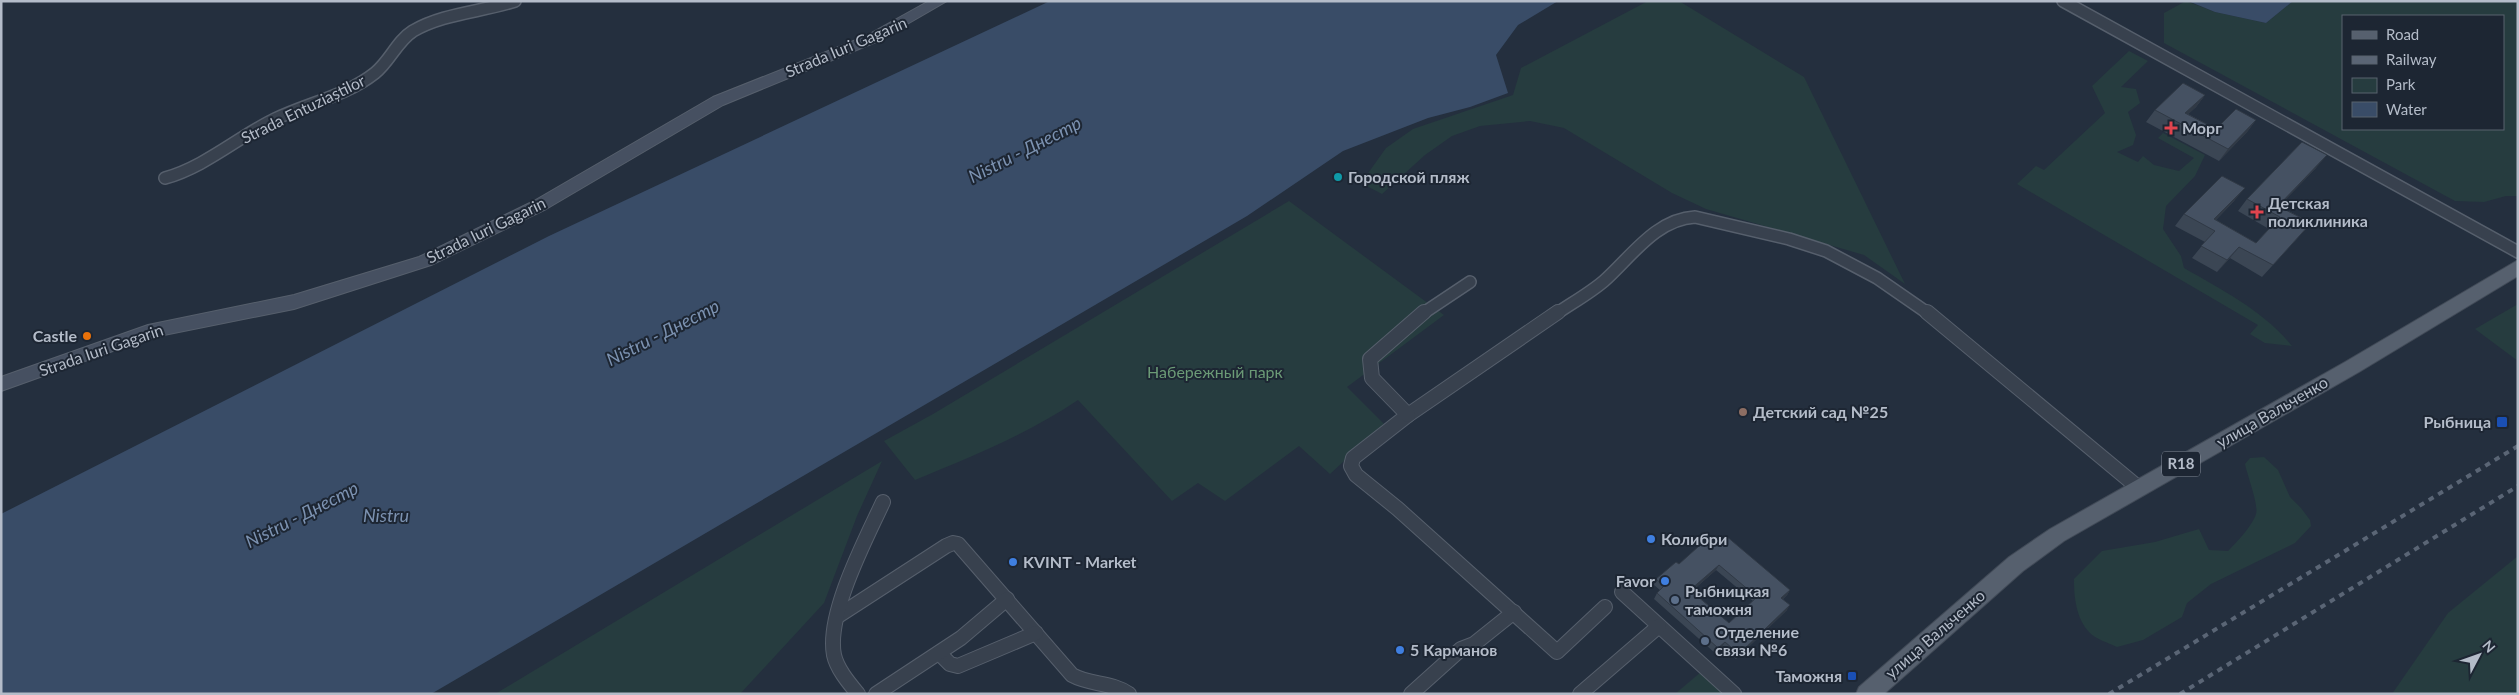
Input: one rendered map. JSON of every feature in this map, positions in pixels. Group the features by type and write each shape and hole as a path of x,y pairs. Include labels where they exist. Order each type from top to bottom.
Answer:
{"main road":[{"name":"Strada Iuri Gagarin","path":"1,384 148,332 294,302 425,261 540,205 718,101 871,39 940,1"},
{"name":"улица Вальченко","path":"1867,694 2016,564 2057,534 2140,489 2279,407 2352,367 2518,266"}],"street":[{"name":"Strada Entuziaștilor","path":"165,178 192,170 240,138 276,119 339,93 375,73 387,62 401,41 413,32 450,17 515,1"},
{"path":"2063,1 2518,252"},
{"path":"1605,607 1557,652 1398,509 1356,475 1352,466 1353,458 1408,415 1604,281 1631,253 1681,219 1705,217 1831,253 1864,269 1909,299 1962,339 2140,489"},
{"path":"1408,415 1372,378 1370,358 1421,313 1448,294 1470,282"},
{"path":"858,694 846,679 834,654 832,642 838,616 858,560 883,502"},
{"path":"838,616 953,543 962,547 1072,675 1081,681 1123,689 1129,694"},
{"path":"1622,592 1734,694"},
{"path":"876,694 938,653 996,611 1007,599"},
{"path":"1411,694 1461,649 1474,644 1514,612"},
{"path":"1580,694 1660,626"},
{"path":"938,653 950,664 958,666 1036,633"}],"green space":[{"path":"1648,1 1679,1 1804,77 1905,284 1864,255 1706,209 1672,193 1564,128 1530,121 1480,126 1452,136 1425,155 1382,194 1361,183 1386,148 1413,129 1513,95 1521,68"},
{"path":"2186,1 2215,12 2266,23 2293,1 2518,1 2518,196 2506,196 2484,202 2455,201 2164,43 2164,13"},
{"path":"2129,51 2148,61 2121,87 2136,89 2140,103 2128,112 2136,135 2133,145 2117,152 2138,162 2143,156 2154,165 2179,171 2194,158 2158,138 2163,133 2205,155 2195,176 2166,206 2163,229 2181,256 2184,268 2256,312 2269,322 2292,346 2265,343 2250,334 2258,325 2017,184 2036,166 2044,170 2105,113 2092,86"},
{"name":"Набережный парк","path":"1289,201 1444,315 1347,387 1384,424 1330,474 1299,446 1225,501 1198,483 1172,501 1078,400 1019,434 978,454 915,480 884,441 933,414"},
{"path":"2518,304 2518,361 2475,329"},
{"path":"2264,457 2278,470 2290,497 2310,520 2311,526 2295,543 2211,584 2187,603 2182,617 2143,640 2117,647 2098,639 2089,632 2081,620 2075,600 2074,579 2102,551 2155,542 2199,529 2209,550 2228,551 2240,539 2256,514 2254,497 2245,464 2250,458"},
{"path":"882,461 857,516 824,603 740,694 495,694"},
{"path":"2518,556 2518,694 2392,694 2448,613"},
{"path":"1701,672 1724,694 1675,694"}],"water":[{"name":"Nistru","path":"1050,1 1558,1 1518,25 1496,55 1508,93 1470,107 1428,118 1343,151 1247,216 431,694 1,694 1,514 549,236"},
{"path":"2188,1 2293,1 2266,23 2215,12"}],"building":[{"path":"2183,83 2205,95 2185,113 2216,129 2236,109 2256,120 2228,149 2155,110"},
{"name":"Детская поликлиника","path":"2302,142 2327,155 2278,206 2311,223 2273,265 2239,247 2227,260 2201,246 2215,231 2184,214 2222,176 2245,188 2214,219 2256,243 2280,217 2247,199"},
{"name":"Рыбницкая таможня","path":"1725,535 1790,590 1781,598 1790,605 1739,654 1725,642 1718,648 1657,593 1664,586 1656,579 1676,562 1679,564 1709,537 1716,543","holes":["1719,565 1757,597 1729,623 1690,590"]}],"railway":[{"path":"2109,694 2518,446"},
{"path":"2180,694 2518,486"}],"place":[{"name":"Морг","path":"2171,128"},
{"name":"Городской пляж","path":"1338,177"},
{"name":"Детская поликлиника","path":"2257,212"},
{"name":"Castle","path":"87,336"},
{"name":"Детский сад №25","path":"1743,412"},
{"name":"Рыбница","path":"2502,422"},
{"name":"Колибри","path":"1651,539"},
{"name":"KVINT - Market","path":"1013,562"},
{"name":"Favor","path":"1665,581"},
{"name":"Рыбницкая таможня","path":"1675,600"},
{"name":"Отделение связи №6","path":"1705,641"},
{"name":"5 Карманов","path":"1400,650"},
{"name":"Таможня","path":"1852,676"}],"water label":[{"name":"Nistru - Днестр","path":"1025,150"},
{"name":"Nistru - Днестр","path":"663,333"},
{"name":"Nistru - Днестр","path":"302,515"}]}
